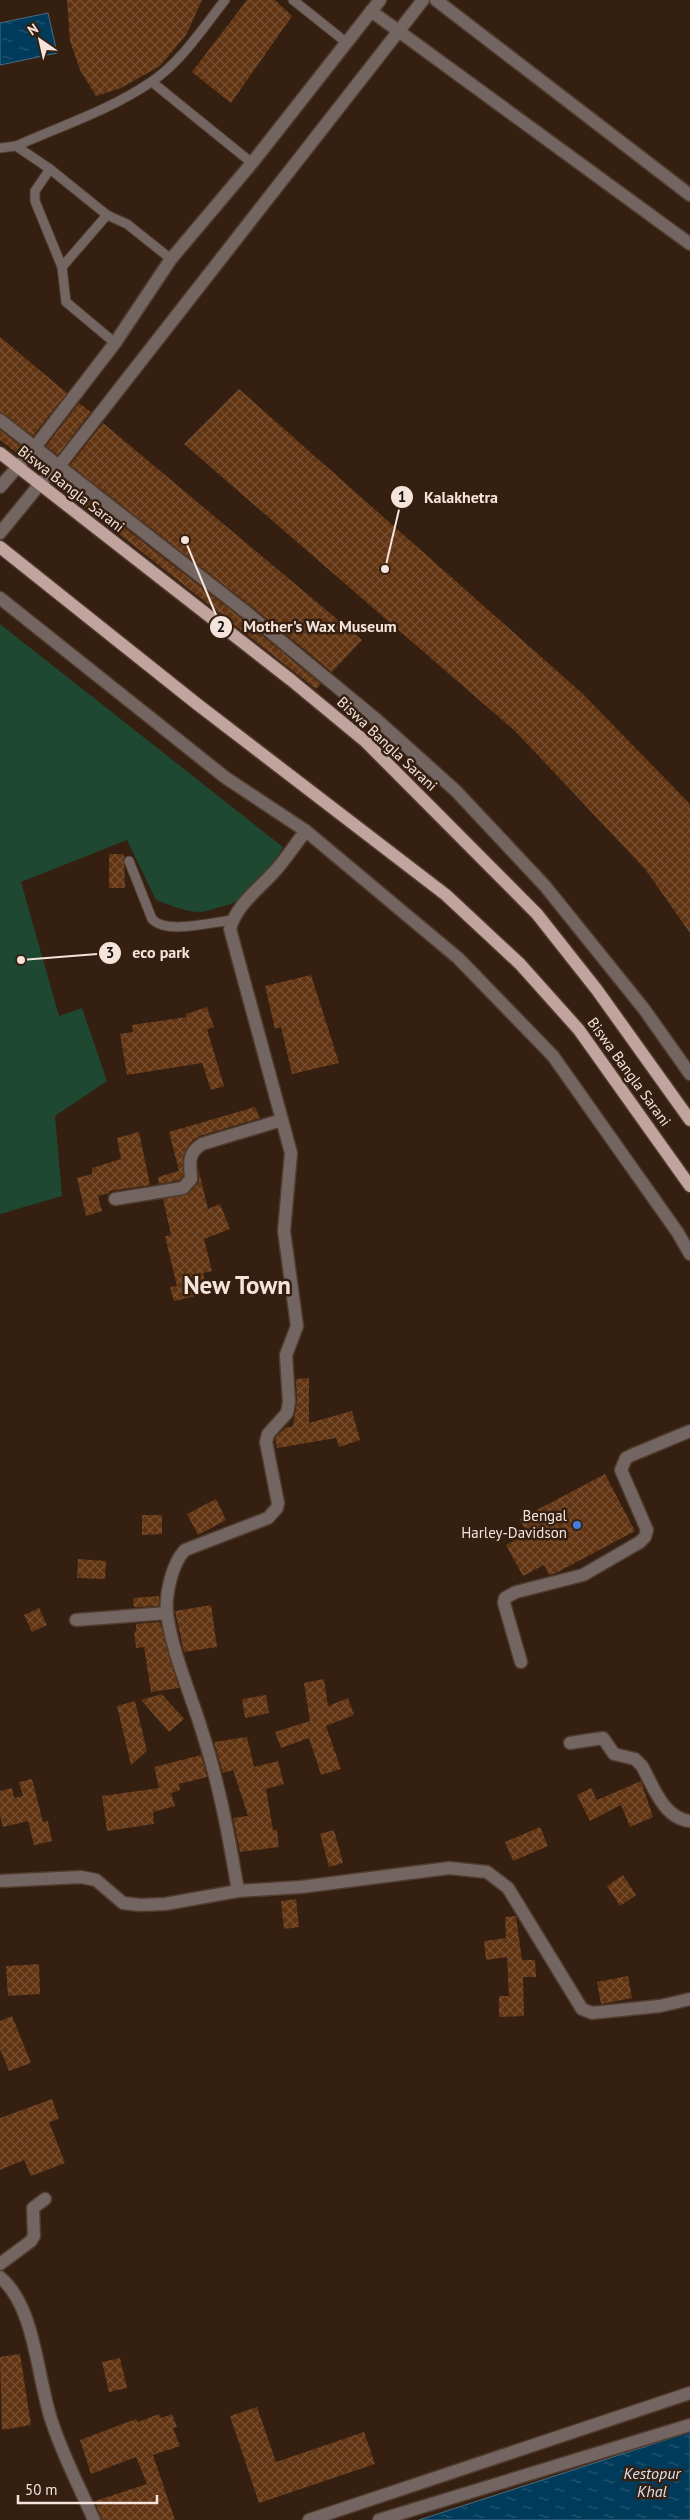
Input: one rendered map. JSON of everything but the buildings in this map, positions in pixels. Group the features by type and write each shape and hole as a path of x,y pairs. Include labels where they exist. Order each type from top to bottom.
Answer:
{"main road":[{"name":"Biswa Bangla Sarani","path":"0,453 291,680 366,742 537,914 597,990 690,1120"},
{"name":"Biswa Bangla Sarani","path":"0,547 197,704 446,894 520,964 579,1030 690,1186"}],"street":[{"path":"0,487 16,466 35,447 115,343 171,259 252,163 380,0"},
{"path":"0,533 40,484 59,466 423,0"},
{"path":"436,0 690,195"},
{"path":"372,11 690,244"},
{"path":"0,420 246,612 377,720 456,790 545,886 644,1010 690,1074"},
{"path":"0,598 226,778 306,831 458,958 553,1056 678,1233 690,1254"},
{"path":"238,1891 223,1807 202,1732 180,1668 167,1613 173,1572 178,1557 185,1550 268,1518 277,1508 278,1503 266,1442 268,1434 287,1413 289,1402 286,1354 297,1326 284,1231 291,1153 230,929 232,920 243,904 276,870 306,831"},
{"path":"115,1199 183,1188 191,1179 190,1155 197,1147 282,1120"},
{"path":"521,1662 504,1604 505,1598 516,1592 583,1575 640,1542 645,1537 647,1530 621,1470 622,1464 632,1455 690,1431"},
{"path":"76,1620 167,1613"},
{"path":"570,1743 603,1738 614,1754 635,1759 642,1766 672,1815 681,1820 690,1820"},
{"path":"0,1882 81,1877 96,1880 123,1903 140,1905 165,1904 238,1891 300,1887 449,1868 487,1872 508,1888 582,2010 592,2013 660,2006 690,1999"},
{"path":"0,2264 31,2241 35,2228 33,2208 45,2199"},
{"path":"0,2277 6,2282 25,2316 51,2421 94,2520"},
{"path":"311,2519 690,2393"},
{"path":"380,2520 690,2425"}],"lane":[{"path":"0,148 16,146 118,101 152,82 178,58 225,0"},
{"path":"293,0 347,43"},
{"path":"152,82 252,163"},
{"path":"16,146 50,169 107,215 127,224 171,259"},
{"path":"50,169 35,191 35,201 62,267 66,302 115,343"},
{"path":"62,267 107,215"},
{"path":"129,861 152,919 158,925 176,927 232,920"}],"green space":[{"path":"0,624 283,847 264,877 249,893 229,904 203,912 177,908 156,900 127,840 21,882 59,1016 82,1008 107,1081 55,1116 62,1196 0,1214"}],"water":[{"path":"48,13 57,53 0,65 0,23"},
{"name":"Kestopur Khal","path":"690,2432 690,2520 419,2520"}],"place":[{"name":"Mother's Wax Museum","path":"185,540"},
{"name":"Kalakhetra","path":"385,569"},
{"name":"eco park","path":"21,960"},
{"name":"Bengal Harley-Davidson","path":"577,1525"}],"district":[{"name":"New Town","path":"237,1285"}]}
